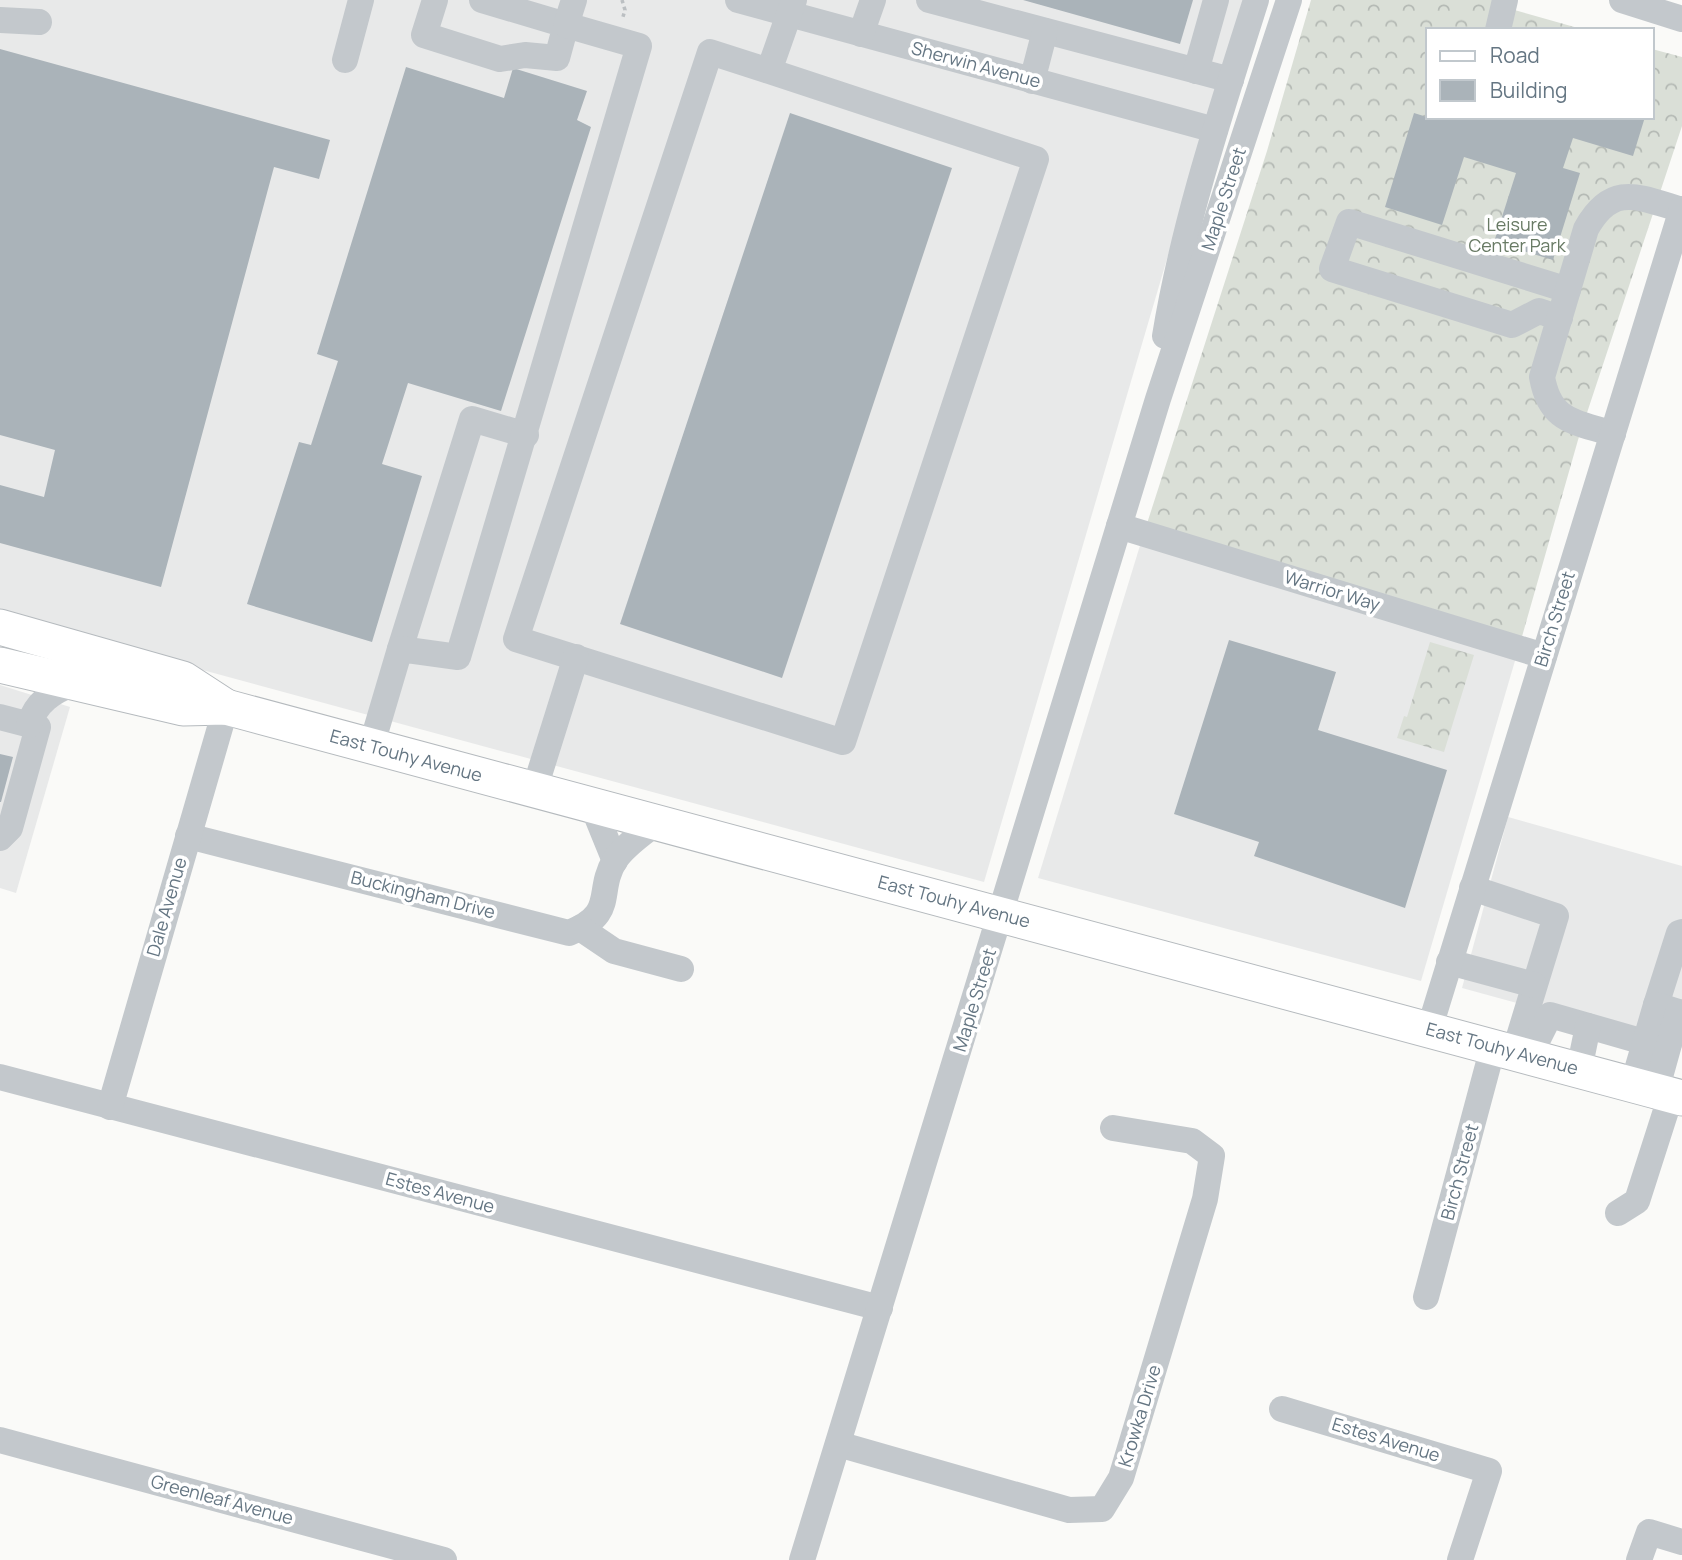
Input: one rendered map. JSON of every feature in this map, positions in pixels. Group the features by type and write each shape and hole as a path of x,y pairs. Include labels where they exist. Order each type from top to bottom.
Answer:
{"main road":[{"name":"East Touhy Avenue","path":"0,627 183,679 226,707"},
{"name":"East Touhy Avenue","path":"7,667 183,708 226,707 1660,1092"}],"street":[{"path":"345,60 361,0"},
{"path":"435,0 424,35 500,59 526,54 557,58 570,12"},
{"path":"400,649 458,657 526,435 639,46 570,12 482,0"},
{"name":"Sherwin Avenue","path":"738,0 792,7 862,34 1215,130"},
{"path":"862,34 873,0"},
{"path":"929,0 1231,80"},
{"path":"1196,71 1216,0"},
{"name":"Maple Street","path":"1158,399 1174,283 1215,130 1256,0"},
{"name":"Maple Street","path":"802,1560 1158,399 1289,0"},
{"path":"1498,28 1505,0"},
{"path":"1622,0 1682,19"},
{"path":"769,71 792,7"},
{"path":"0,20 40,22"},
{"path":"1032,80 1045,31"},
{"path":"710,52 769,71 1036,159 843,742 516,639 710,52"},
{"path":"1613,434 1555,412 1546,396 1542,377 1586,229 1597,208 1615,199 1635,196 1682,210"},
{"name":"Birch Street","path":"1429,1030 1682,210"},
{"path":"1560,318 1539,311 1512,326 1332,269 1349,222 1568,290"},
{"path":"371,747 472,419 526,435"},
{"name":"Warrior Way","path":"1119,526 1544,656"},
{"path":"534,791 576,657"},
{"path":"0,838 10,828 38,727 32,718 25,678 7,667"},
{"path":"32,718 50,695 74,683"},
{"name":"Dale Avenue","path":"110,1107 226,707"},
{"path":"0,717 32,718"},
{"path":"593,807 615,860"},
{"path":"580,928 590,924 602,906 615,860 656,823"},
{"name":"Buckingham Drive","path":"188,836 569,933 580,928"},
{"path":"1472,888 1556,916 1512,1052"},
{"path":"580,928 614,951 681,969"},
{"path":"1618,1213 1637,1200 1660,1092 1672,1010 1679,933 1682,932"},
{"path":"1450,962 1534,985"},
{"path":"1644,1042 1672,1010"},
{"path":"1512,1052 1550,1015 1644,1042"},
{"path":"1579,1070 1588,1026"},
{"path":"1644,1042 1660,1092"},
{"name":"Birch Street","path":"1426,1297 1512,1052"},
{"name":"Estes Avenue","path":"0,1077 880,1308"},
{"name":"Krowka Drive","path":"838,1444 1069,1510 1102,1509 1121,1478 1205,1199 1212,1156 1192,1141 1112,1128"},
{"name":"Estes Avenue","path":"1282,1409 1489,1471 1460,1560"},
{"name":"Greenleaf Avenue","path":"0,1440 444,1560"},
{"path":"1639,1560 1648,1532 1682,1542"}],"path":[{"path":"621,25 625,10 622,0"}],"shaded area":[{"path":"0,0 1243,0 984,882 0,615"},
{"path":"1142,539 1517,654 1421,981 1038,878"},
{"path":"0,685 70,707 16,893 0,888"},
{"path":"1508,817 1682,866 1682,1048 1462,988"}],"green space":[{"name":"Leisure Center Park","path":"1311,0 1497,0 1497,5 1578,28 1426,28 1426,119 1654,119 1654,50 1682,57 1682,126 1578,440 1517,654 1142,539 1267,151"},
{"path":"1430,642 1474,655 1444,752 1397,738 1404,716 1407,717"}],"building":[{"path":"1023,0 1193,0 1180,44"},
{"path":"0,49 330,140 319,179 274,167 161,587 0,543 0,485 44,497 55,450 0,435"},
{"path":"406,67 504,98 513,68 587,91 577,120 591,127 501,411 408,383 382,464 422,476 372,642 247,604 299,442 311,445 338,361 317,354"},
{"path":"790,113 952,168 782,678 620,624"},
{"path":"1414,113 1426,119 1644,119 1633,156 1573,138 1563,168 1580,173 1553,260 1494,242 1516,173 1464,157 1442,225 1385,207"},
{"path":"1229,640 1336,672 1318,730 1447,770 1405,908 1254,856 1259,842 1174,814"},
{"path":"0,754 13,757 1,802 0,802"}]}
